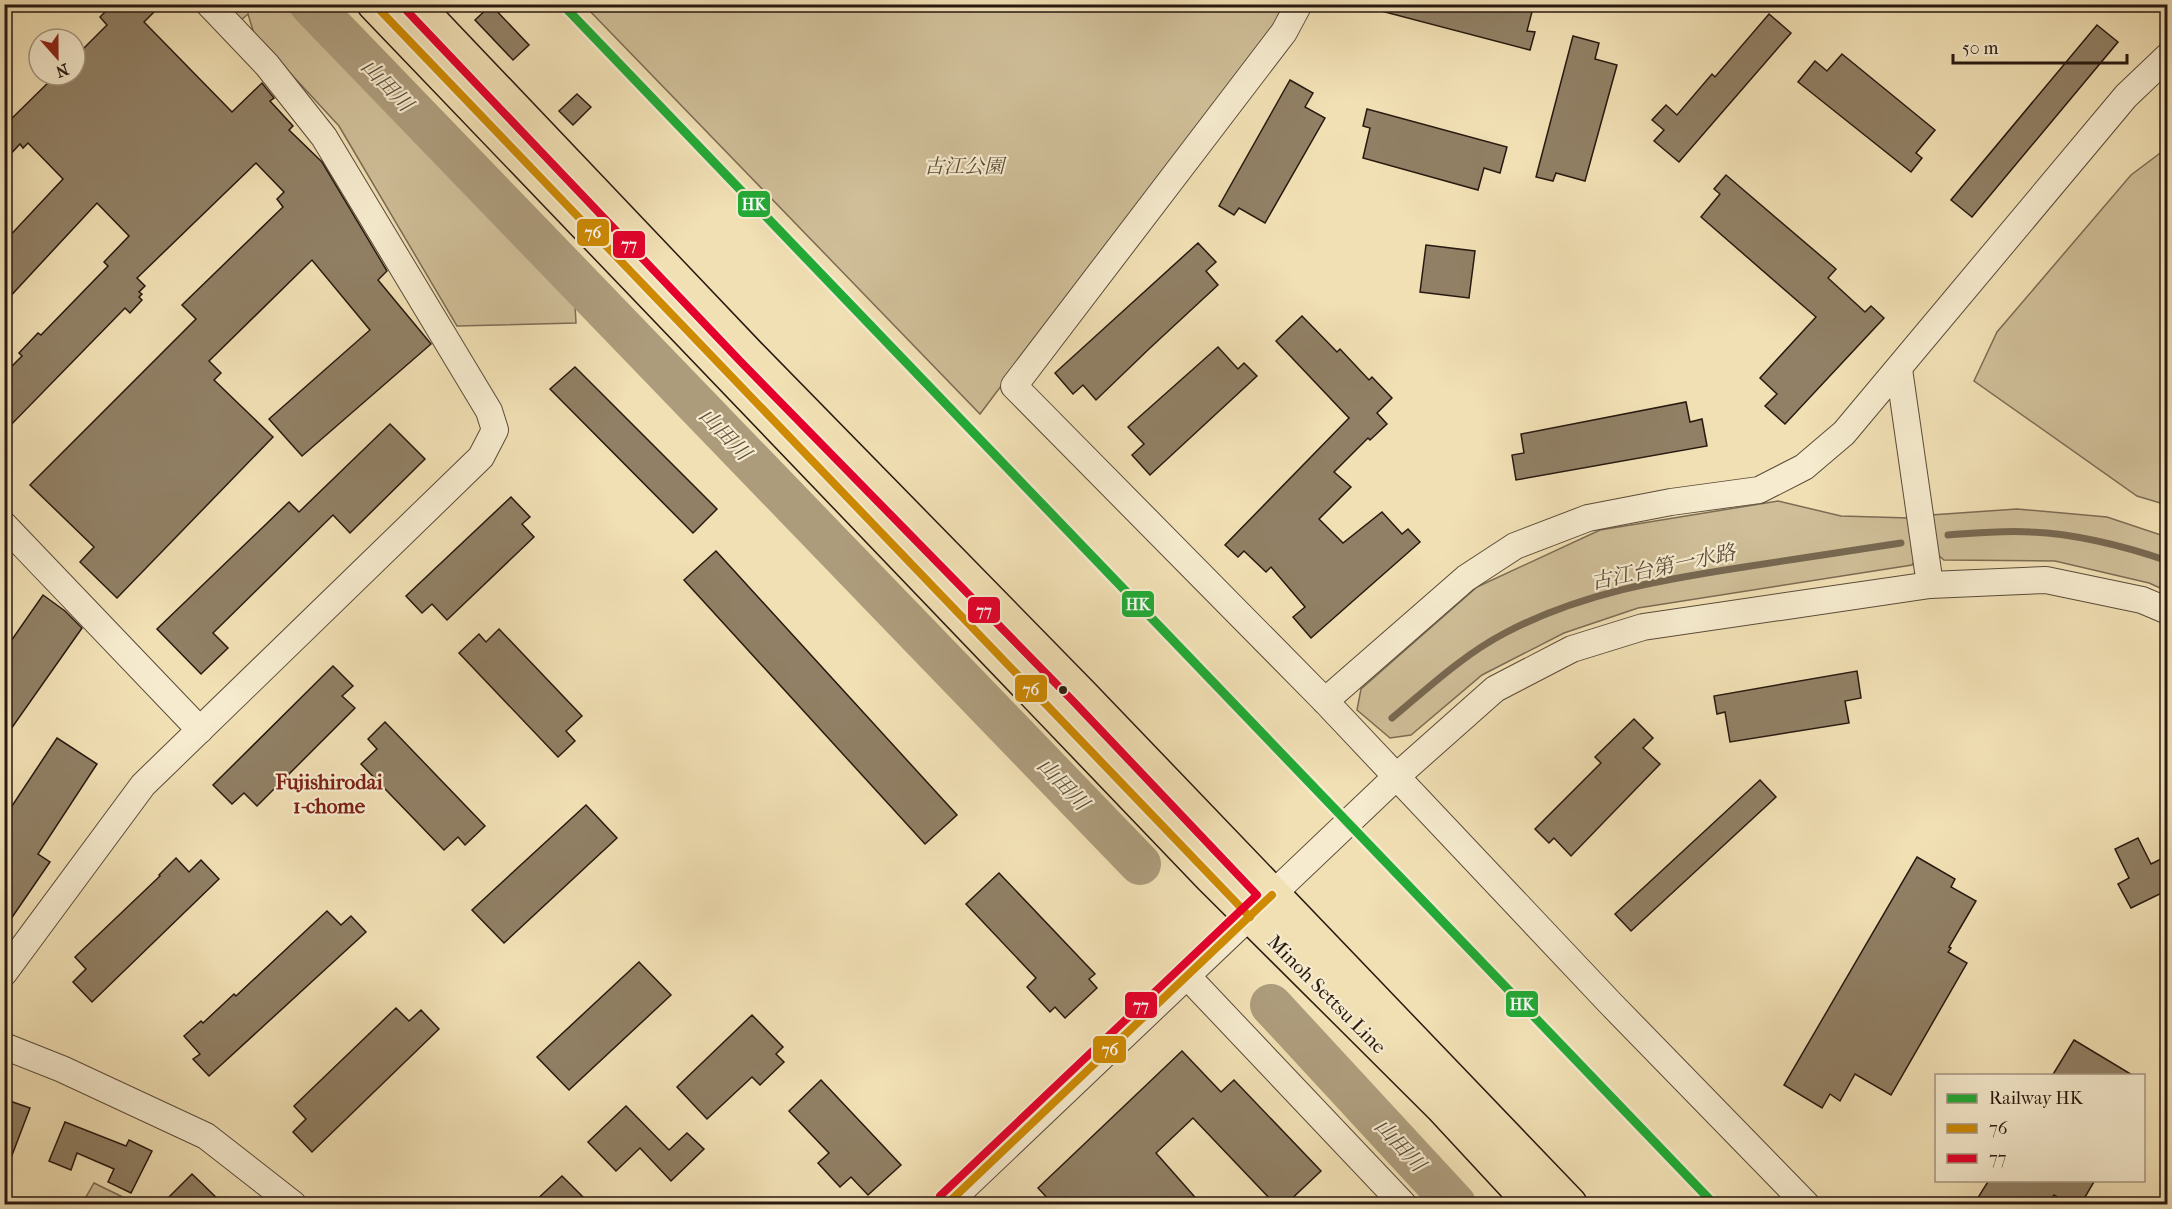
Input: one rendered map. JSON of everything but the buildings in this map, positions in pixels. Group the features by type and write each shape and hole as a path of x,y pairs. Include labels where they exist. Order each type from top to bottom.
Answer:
{"main road":[{"name":"Minoh Settsu Line","path":"374,4 1261,906 1570,1204"},
{"name":"Minoh Settsu Line","path":"415,4 741,346 1073,685 1261,906 1532,1204"}],"street":[{"path":"4,973 143,786 481,457 495,430 489,411 324,137 267,65 209,4"},
{"path":"1299,4 1284,32 1014,386 1325,701 1612,1005 1806,1204"},
{"path":"1325,701 1466,578 1515,546 1588,518 1671,502 1759,490 1804,467 1844,433 2126,96 2168,56"},
{"path":"1899,369 1930,585"},
{"path":"4,525 200,730"},
{"path":"947,1204 1397,776 1495,689 1572,649 1643,627 1930,585 2046,580 2142,600 2168,611"},
{"path":"1188,977 1403,1204"},
{"path":"4,1046 62,1069 206,1136 293,1204"}],"green space":[{"path":"287,4 575,305 576,323 457,326 339,126 254,34 248,14 241,20 226,5"},
{"name":"古江公園","path":"584,5 1286,5 980,414"},
{"path":"2167,148 2167,505 2137,496 1974,381 1997,332 2131,175"},
{"path":"1778,501 1841,516 1909,518 1917,557 1912,565 1638,608 1564,633 1482,675 1411,735 1390,738 1357,710 1361,689 1477,587 1600,530"},
{"path":"2017,509 2107,517 2167,537 2167,591 2149,583 2055,561 1944,560 1936,553 1931,515"},
{"path":"94,1183 137,1204 82,1204"}],"waterway":[{"name":"山田川","path":"310,4 1140,864"},
{"name":"古江台第一水路","path":"1948,535 2010,531 2066,535 2134,550 2168,561"},
{"name":"古江台第一水路","path":"1392,718 1446,672 1475,651 1534,619 1592,598 1682,577 1901,543"},
{"name":"山田川","path":"1271,1005 1455,1204"}],"rail line":[{"name":"HK","path":"562,4 1714,1204"}],"transit line":[{"name":"76","path":"374,4 1250,917"},
{"name":"77","path":"407,11 741,362 1073,701 1257,895 940,1196"},
{"name":"76","path":"947,1204 1272,895"}],"district":[{"name":"Fujishirodai 1-chome","path":"329,794"}]}
